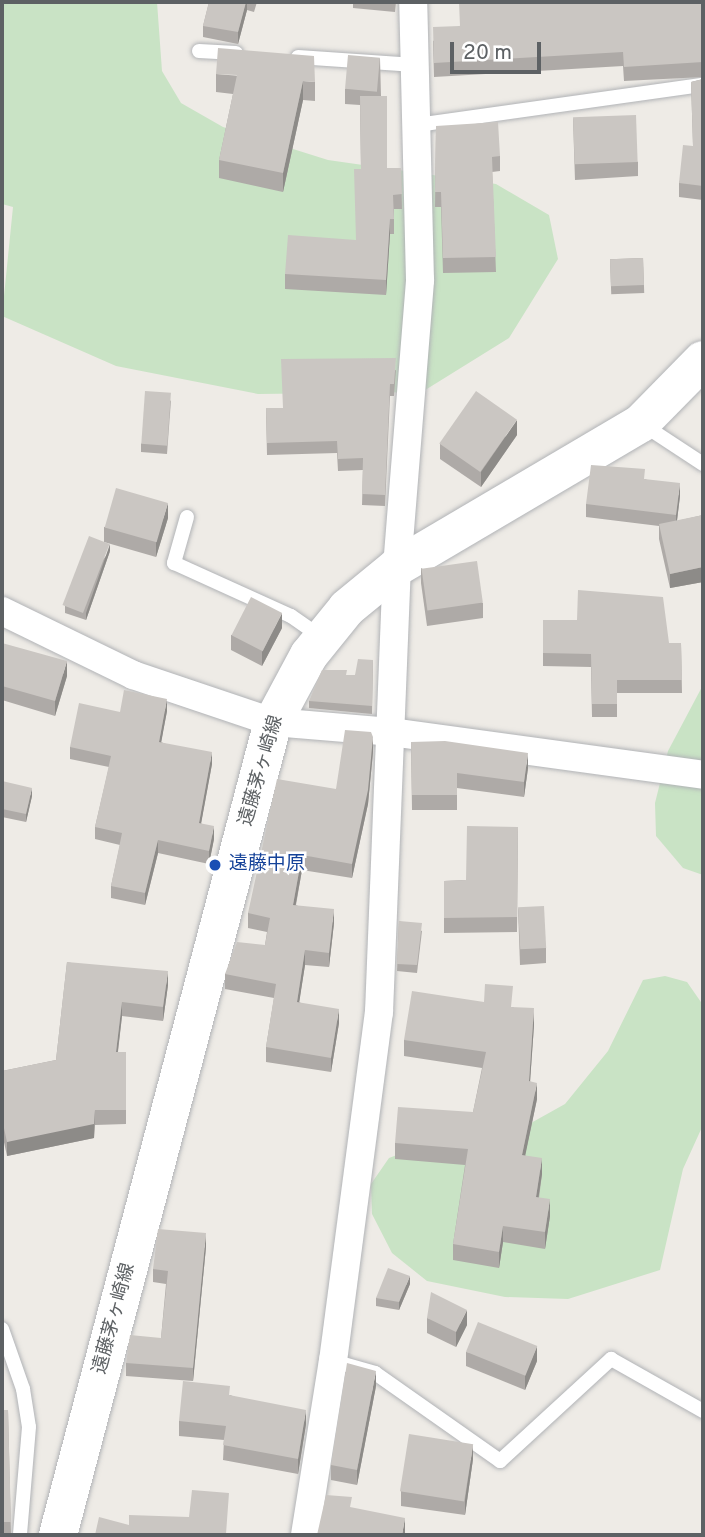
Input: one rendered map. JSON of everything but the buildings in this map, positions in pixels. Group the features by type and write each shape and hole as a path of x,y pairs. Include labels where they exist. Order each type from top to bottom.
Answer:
{"main road":[{"name":"遠藤茅ヶ崎線","path":"58,1535 273,722 322,638 347,608 397,567 640,423 703,360"}],"street":[{"path":"304,1535 333,1361 379,1012 397,567 420,280 413,2"},
{"path":"2,611 132,675 273,722 391,732 703,775"}],"lane":[{"path":"199,51 253,54"},
{"path":"280,56 415,65"},
{"path":"417,125 703,85"},
{"path":"640,423 703,464"},
{"path":"187,517 174,563 291,616 322,638"},
{"path":"2,1329 23,1388 29,1427 20,1535"},
{"path":"333,1361 374,1373 500,1461 611,1359 703,1410"}],"green space":[{"path":"2,2 157,2 162,71 181,103 223,127 328,160 496,184 549,215 558,259 509,338 422,392 258,394 116,366 2,316 13,207 2,204"},
{"path":"703,685 703,875 683,868 656,836 655,803 668,751"},
{"path":"665,976 687,982 703,1005 703,1125 683,1169 660,1270 568,1299 505,1297 427,1281 392,1253 372,1214 371,1184 389,1158 444,1137 522,1128 565,1104 608,1051 643,980"}],"place":[{"name":"遠藤中原","path":"215,865"}]}
